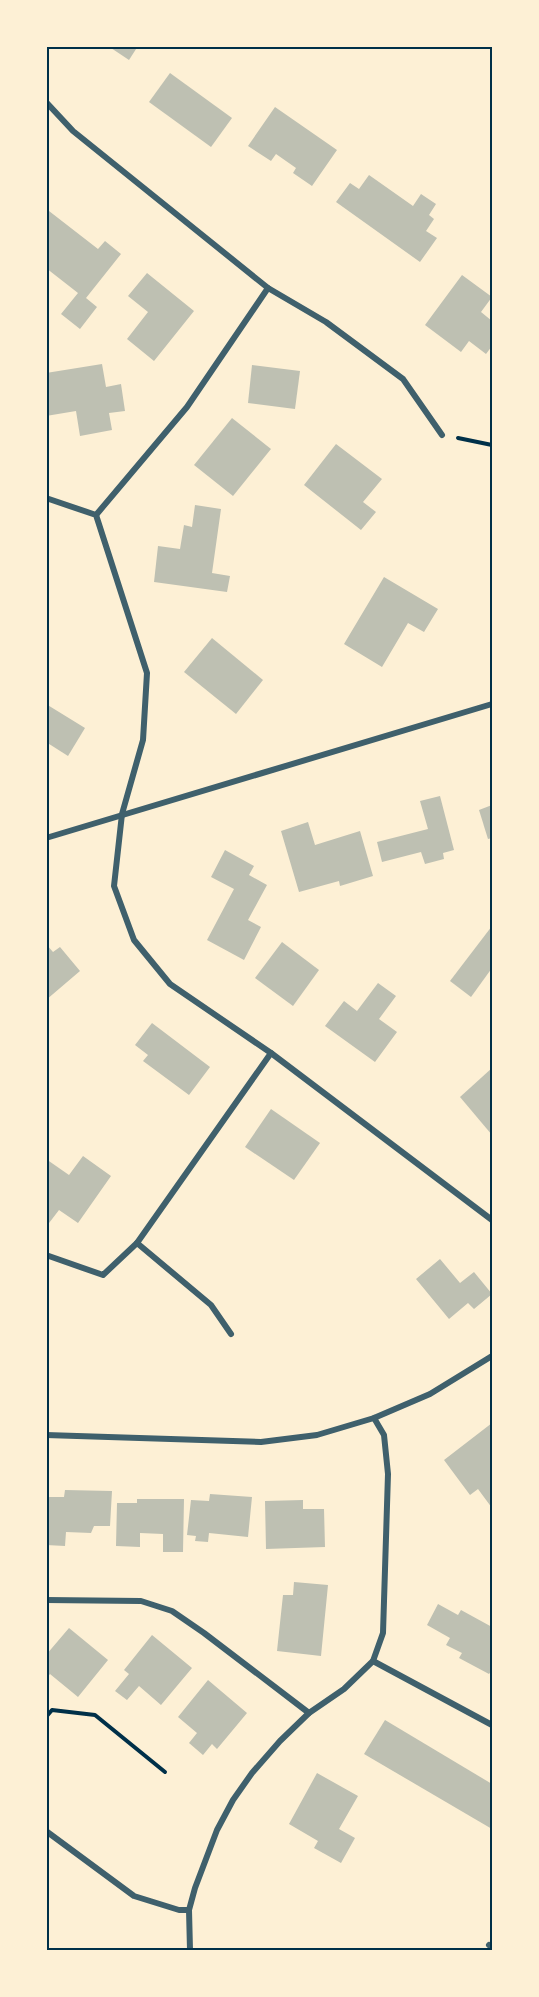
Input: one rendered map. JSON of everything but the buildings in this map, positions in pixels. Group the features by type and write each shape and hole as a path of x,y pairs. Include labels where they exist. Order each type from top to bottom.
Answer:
{"street":[{"path":"46,102 73,131 268,288 326,322 403,379 442,435"},
{"path":"96,515 187,407 268,288"},
{"path":"46,498 96,515"},
{"path":"96,515 147,672 143,740 122,814 114,886 134,940 170,984 271,1053 492,1220"},
{"path":"46,838 492,704"},
{"path":"46,1255 103,1275 137,1243 271,1053"},
{"path":"137,1243 211,1305 231,1334"},
{"path":"46,1435 261,1442 317,1435 374,1418 430,1394 492,1356"},
{"path":"190,1950 189,1910 204,1862 233,1800 252,1773 280,1741 309,1713 344,1689 373,1661 383,1633 388,1474 384,1435 374,1418"},
{"path":"46,1600 141,1601 172,1611 309,1713"},
{"path":"373,1661 492,1725"},
{"path":"46,1832 134,1896 189,1910"}],"path":[{"path":"442,435 492,445"},
{"path":"46,1717 52,1710 95,1715 165,1772"}]}
